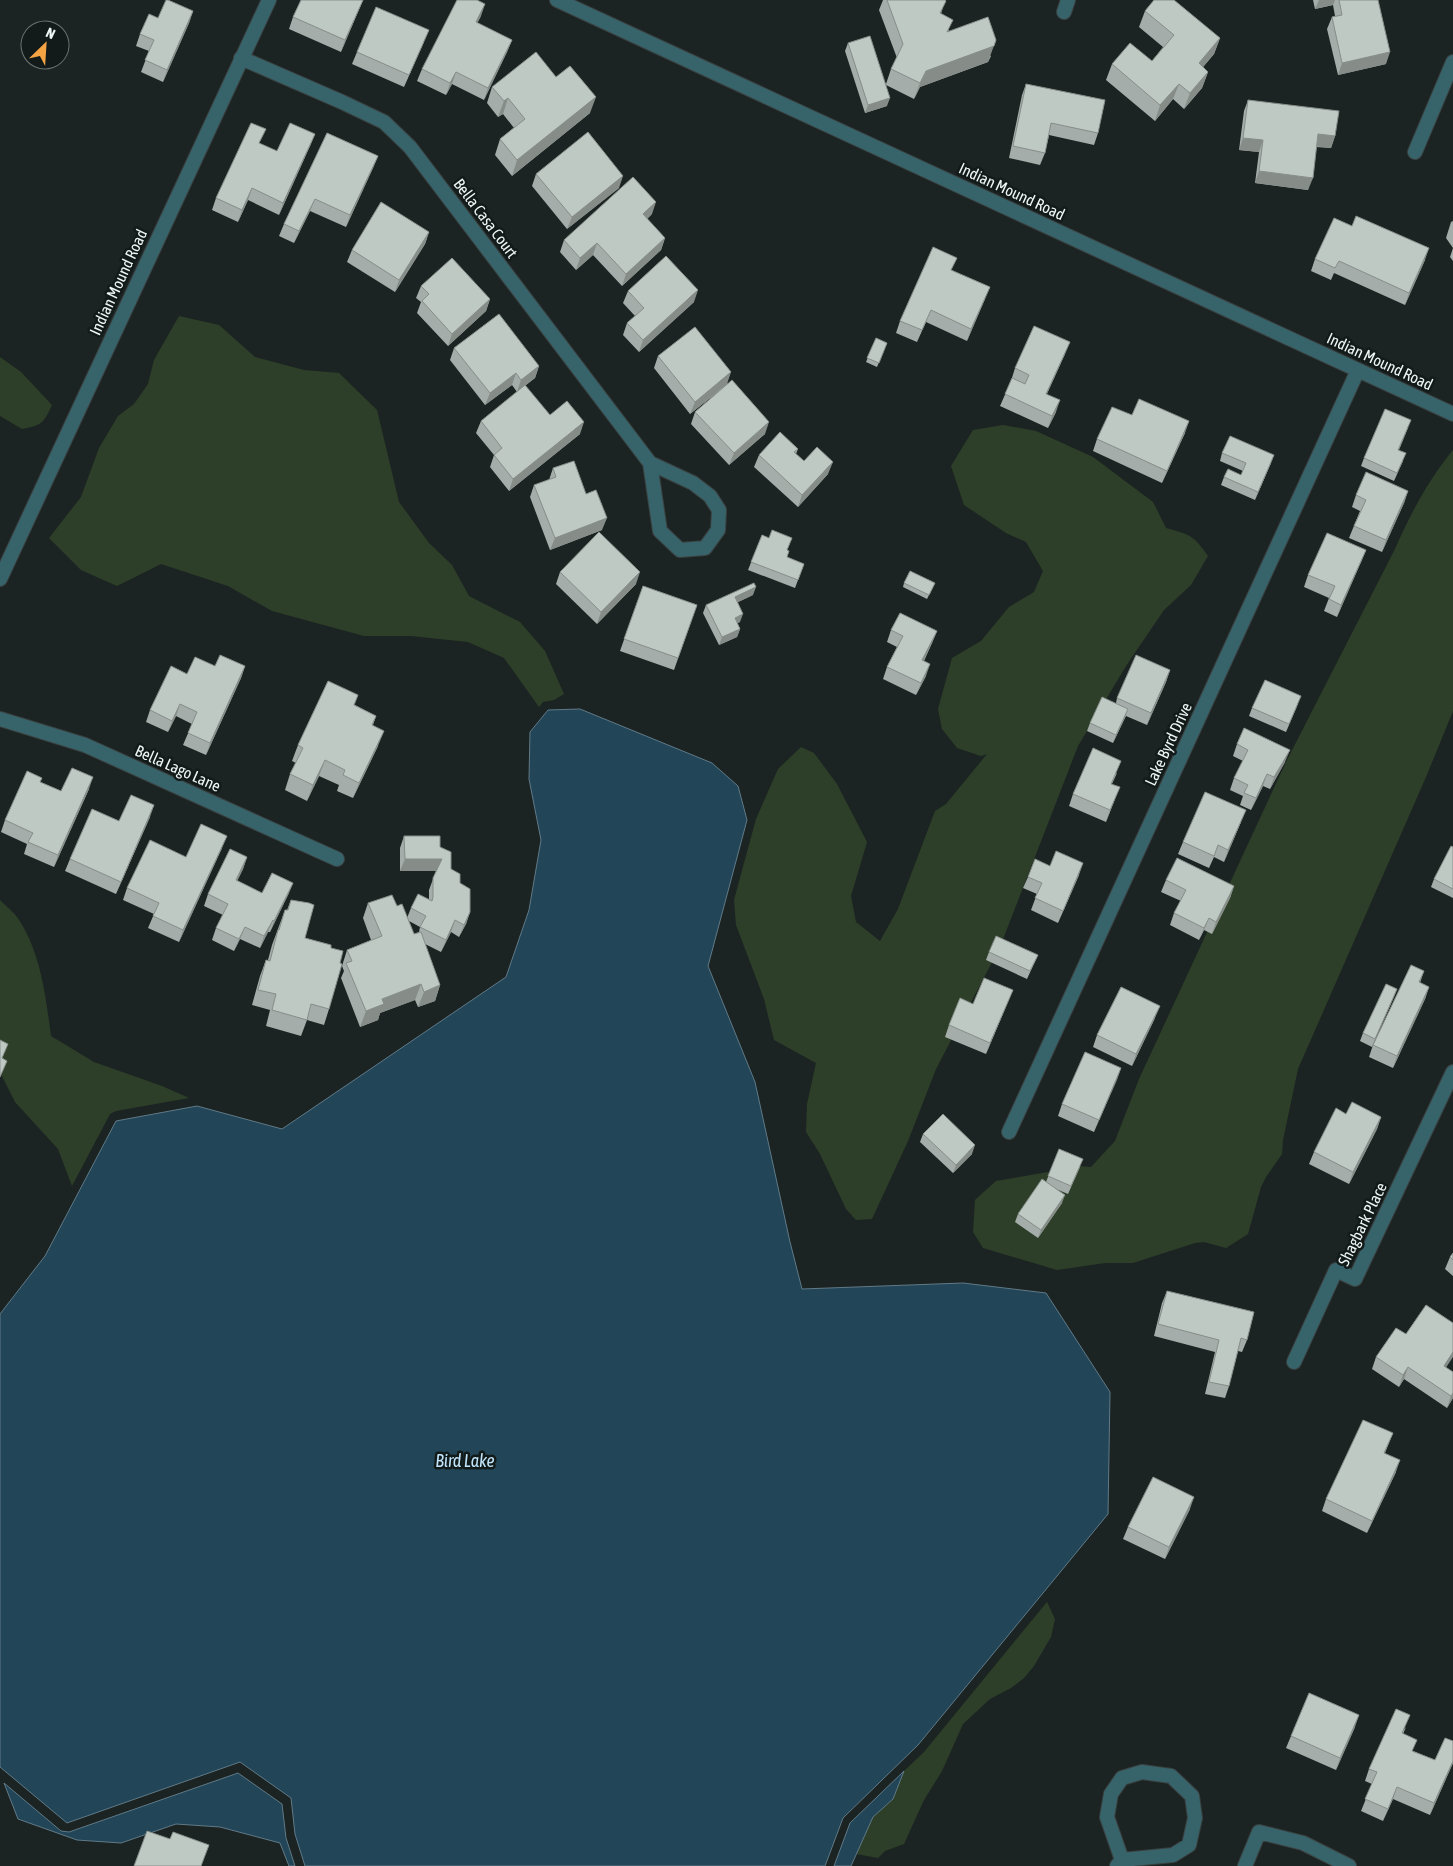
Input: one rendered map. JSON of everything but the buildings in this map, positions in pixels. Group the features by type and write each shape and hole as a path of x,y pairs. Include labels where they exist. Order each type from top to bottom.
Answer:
{"street":[{"name":"Indian Mound Road","path":"0,579 269,0"},
{"name":"Indian Mound Road","path":"557,0 1453,414"},
{"name":"Bella Casa Court","path":"242,58 384,122 410,147 650,463 660,531 680,550 705,548 718,530 719,510 710,496 693,482 650,463"},
{"path":"1415,152 1453,62"},
{"name":"Lake Byrd Drive","path":"1009,1132 1358,370"},
{"name":"Bella Lago Lane","path":"0,720 84,745 337,859"},
{"name":"Shagbark Place","path":"1294,1362 1336,1270 1355,1279 1453,1072"},
{"path":"1142,1772 1171,1776 1192,1796 1195,1818 1189,1845 1173,1855 1120,1863 1107,1817 1111,1794 1122,1778 1142,1772"},
{"path":"1244,1866 1259,1832 1303,1843 1350,1866"}],"green space":[{"path":"179,316 219,325 255,357 304,370 339,373 377,410 399,502 429,543 452,565 469,596 520,622 545,651 564,694 554,700 543,702 539,707 504,658 468,642 411,636 364,636 272,611 228,586 161,564 117,586 81,570 49,538 81,497 99,448 118,416 134,404 148,384 154,360"},
{"path":"0,357 21,372 52,405 44,420 38,425 22,429 0,416"},
{"path":"1003,425 1036,431 1093,457 1153,502 1166,528 1191,537 1208,556 1191,585 1164,610 1126,666 1078,746 1000,947 936,1069 908,1141 872,1219 856,1220 846,1209 820,1154 806,1132 807,1104 816,1063 774,1040 764,999 736,925 734,900 756,819 778,769 801,747 814,753 837,784 867,842 851,896 856,922 880,941 898,909 935,811 946,804 987,754 981,756 957,748 942,729 938,709 952,658 981,641 1009,607 1034,592 1043,571 1026,542 1006,533 964,505 951,466 973,430"},
{"path":"1453,450 1453,711 1298,1069 1283,1140 1282,1154 1261,1187 1248,1234 1226,1248 1204,1242 1195,1243 1133,1263 1105,1263 1057,1270 983,1248 973,1232 975,1200 996,1181 1048,1172 1067,1176 1079,1166 1091,1167 1115,1141 1139,1079 1286,762 1413,511 1435,473"},
{"path":"0,900 19,920 33,949 42,978 51,1036 94,1062 162,1086 189,1098 116,1111 110,1114 72,1186 58,1149 15,1102 0,1072"},
{"path":"1047,1602 1055,1619 1051,1637 1034,1666 1024,1678 1011,1688 990,1699 963,1724 942,1771 924,1800 904,1844 885,1851 878,1858 856,1854 873,1817 893,1799 904,1771 924,1752"}],"water":[{"name":"Bird Lake","path":"580,709 712,763 738,786 747,820 708,966 755,1082 802,1289 963,1283 1046,1293 1110,1392 1108,1514 918,1745 843,1818 825,1866 305,1866 295,1834 291,1798 240,1762 67,1823 0,1767 0,1314 45,1256 116,1121 197,1106 282,1129 506,977 529,910 541,840 529,779 530,732 548,710"},
{"path":"904,1771 893,1799 873,1817 851,1866 834,1866 850,1823"},
{"path":"238,1773 282,1804 286,1838 295,1866 289,1866 280,1843 220,1827 176,1824 121,1843 77,1840 18,1819 4,1783 61,1831 69,1832"}]}
